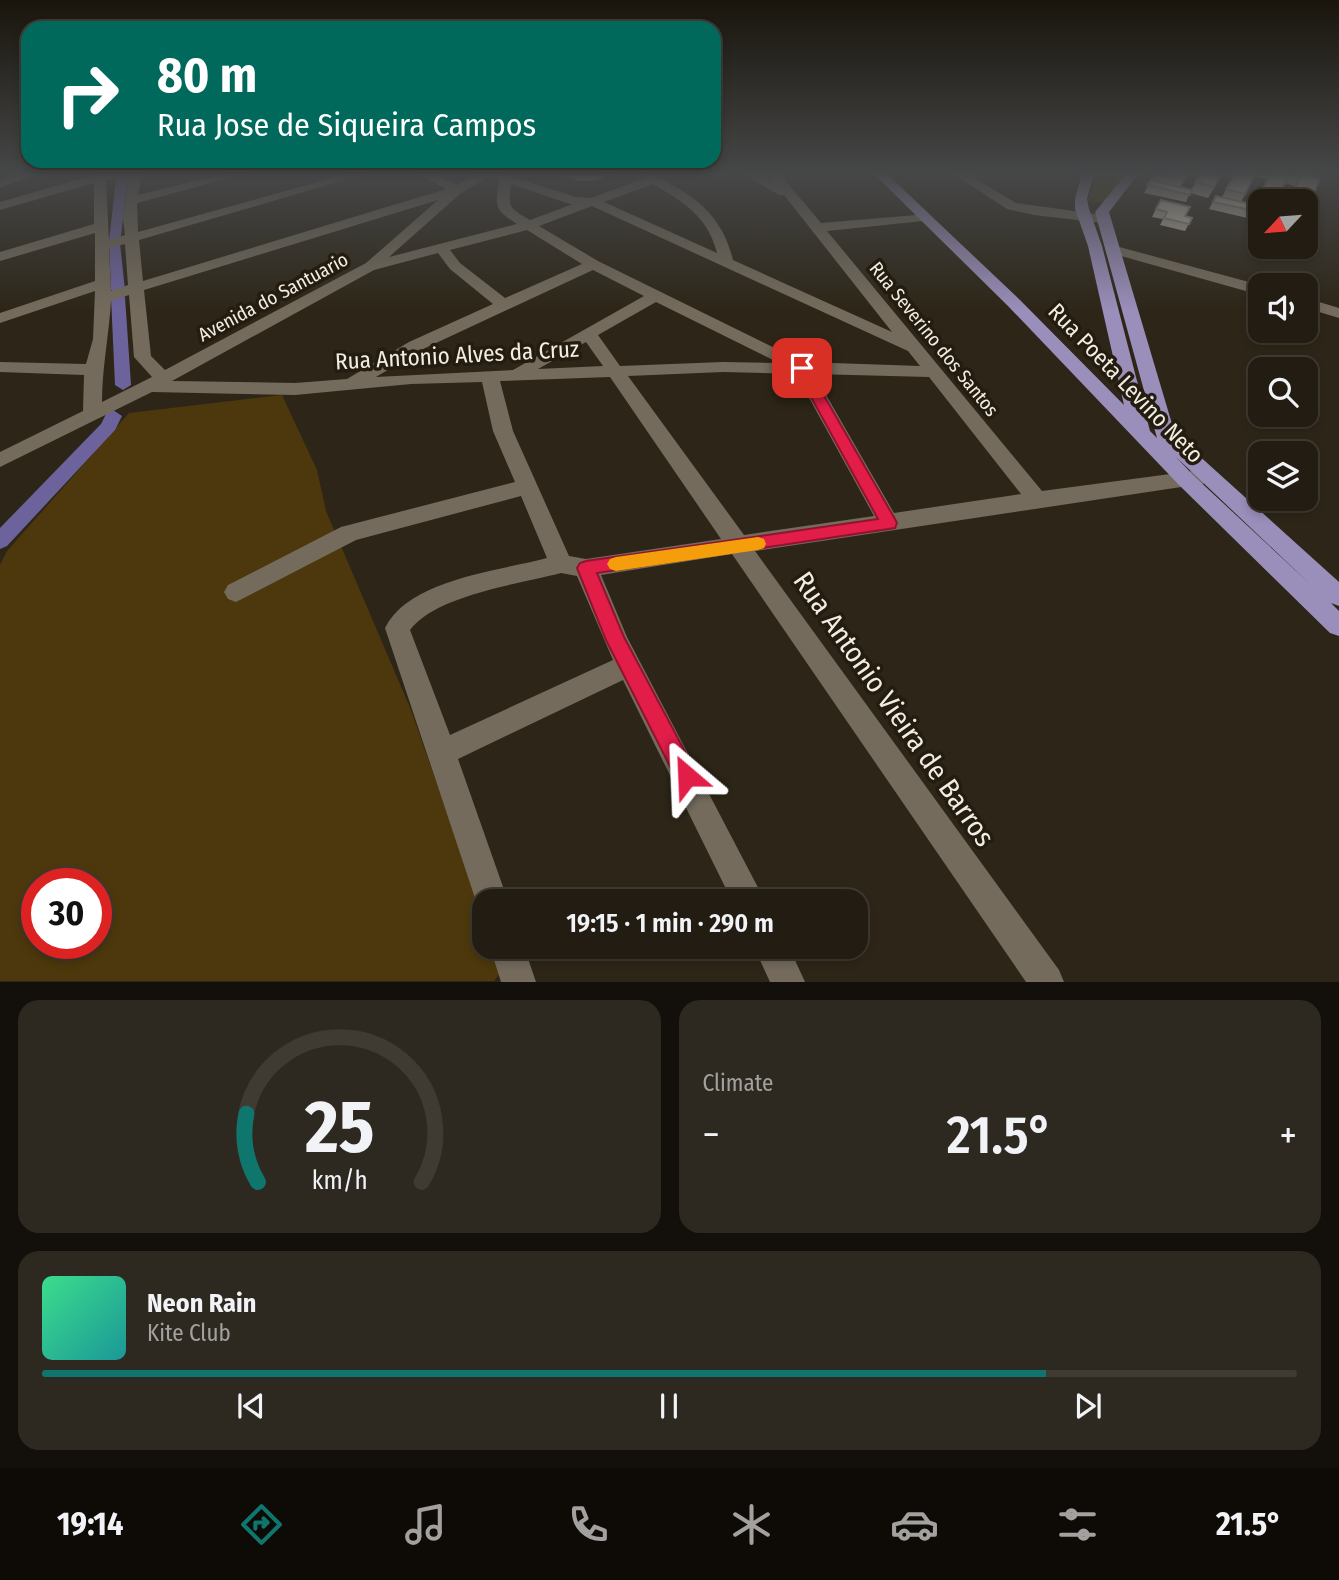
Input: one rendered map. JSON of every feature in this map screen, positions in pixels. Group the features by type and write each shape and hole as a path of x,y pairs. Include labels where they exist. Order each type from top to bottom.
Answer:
{"main road":[{"name":"Rua Poeta Levino Neto","path":"926,219 1014,303 1186,480 1339,626"},
{"path":"1095,219 1166,437 1339,596"},
{"path":"1106,256 1140,434"}],"street":[{"path":"94,413 93,370 101,339 104,292 104,245 101,219"},
{"path":"130,219 128,239 137,286 143,357 156,382"},
{"path":"104,245 200,219"},
{"path":"0,318 137,286 361,219"},
{"path":"369,267 424,219"},
{"path":"516,219 593,264 802,368 889,523"},
{"name":"Avenida do Santuario","path":"156,382 369,267 546,219"},
{"path":"633,219 915,348"},
{"path":"710,219 726,260"},
{"name":"Rua Severino dos Santos","path":"809,219 1037,499"},
{"path":"816,228 898,219"},
{"path":"0,257 100,227"},
{"path":"442,248 455,266 504,305"},
{"path":"1106,256 1183,268 1248,287"},
{"path":"350,385 415,346 593,264"},
{"path":"515,375 655,296"},
{"path":"1318,307 1339,313"},
{"name":"Rua Antonio Vieira de Barros","path":"588,333 1047,982"},
{"path":"0,368 93,370"},
{"name":"Rua Antonio Alves da Cruz","path":"0,460 156,382 295,389 615,370 802,368 935,373"},
{"path":"490,376 503,431 526,487 628,665 743,889"},
{"path":"488,889 397,628 408,614 439,595 573,566 741,546 1037,499 1208,476"},
{"path":"236,592 349,533 526,487"},
{"path":"442,753 628,665"},
{"path":"512,959 519,982"},
{"path":"777,959 788,982"}],"shaded area":[{"path":"282,395 317,470 326,511 411,710 473,889 472,959 498,959 502,971 494,981 0,981 0,565 7,551 129,413"}],"building":[{"path":"1167,219 1192,219 1189,224"}],"waterway":[{"path":"115,241 118,219"},
{"path":"115,245 118,290"},
{"path":"118,297 123,385"},
{"path":"0,541 109,426 113,416"}],"slow traffic":[{"path":"616,564 758,544"}],"route":[{"path":"687,776 615,640 586,568 889,523 802,368"}]}
